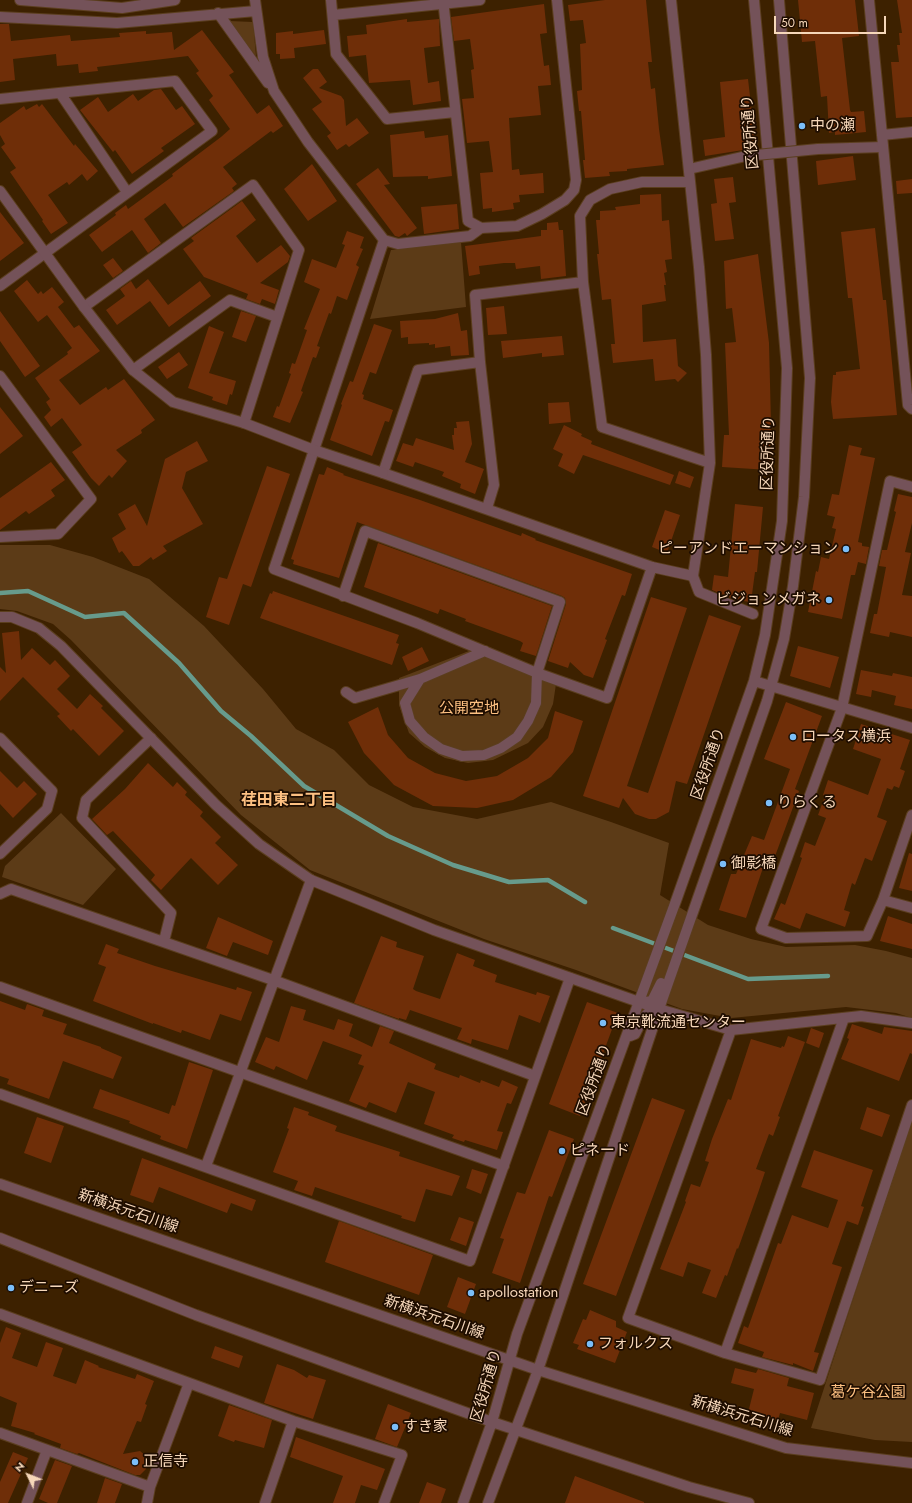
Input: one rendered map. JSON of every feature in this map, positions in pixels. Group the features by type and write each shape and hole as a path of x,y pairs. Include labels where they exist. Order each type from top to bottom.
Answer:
{"street":[{"path":"20,0 122,8 175,0"},
{"path":"255,0 256,11 260,24 263,57 274,91"},
{"path":"331,0 336,54 387,119 455,112"},
{"path":"333,15 443,2 480,0"},
{"path":"443,2 468,221 481,228 517,226 542,214 565,200 574,190 576,180 558,0"},
{"path":"671,0 689,169 706,355 710,463 693,576 699,592 753,614"},
{"name":"区役所通り","path":"463,1503 492,1422 517,1334 640,1003 754,681 765,635 782,521 788,368 754,0"},
{"path":"488,1503 538,1370 659,1009 772,686 784,639 793,586 804,497 810,378 779,0"},
{"path":"869,0 907,398 908,405 912,409"},
{"path":"0,17 117,22 256,11"},
{"path":"218,13 274,91 308,142 384,240 398,244 470,236 481,228"},
{"path":"0,99 176,80 212,131 0,286"},
{"path":"60,93 127,192"},
{"path":"882,135 912,132"},
{"path":"689,169 746,156 818,149 883,147"},
{"path":"690,182 642,182 610,189 590,200 580,216 583,282 602,427 710,463"},
{"path":"84,307 253,185 299,250 244,423"},
{"path":"0,191 84,307 133,370 174,402 244,423 314,450 652,567 693,576"},
{"path":"384,240 274,569 417,623 537,673 607,698 652,567"},
{"path":"487,508 494,485 480,362 476,295 583,282"},
{"path":"133,370 230,300 277,317"},
{"path":"383,473 418,370 480,362"},
{"path":"0,376 91,499 58,534 0,537"},
{"path":"911,818 882,900 867,936 786,938 761,929 842,708 890,480 912,487"},
{"path":"343,596 365,531 560,602 537,673 536,703 528,722 517,737 501,748 484,755 462,756 441,750 424,737 410,721 405,703 420,679"},
{"path":"0,618 12,617 39,628 61,646 216,805 259,844 311,880 434,930 640,1003 730,1030 861,1016 912,1023"},
{"path":"346,692 355,698 420,679 485,651"},
{"path":"754,681 912,728"},
{"path":"0,738 52,791 47,809 0,854"},
{"path":"152,738 86,800 82,818 171,913 164,942"},
{"path":"206,1166 273,980 311,880"},
{"path":"0,894 11,889 273,980 535,1076"},
{"path":"882,900 912,908"},
{"path":"640,1003 652,1001 661,982 671,974"},
{"path":"0,1094 470,1260 570,978"},
{"path":"0,987 504,1166"},
{"path":"627,1038 635,1034 643,1018 649,1012 659,1009"},
{"path":"725,1353 844,1018"},
{"path":"730,1030 628,1318 725,1353 820,1380 912,1105"},
{"name":"新横浜元石川線","path":"0,1184 538,1370 786,1448 912,1463"},
{"path":"0,1238 196,1315 492,1422 690,1487 749,1503"},
{"path":"0,1314 293,1421 402,1455 384,1503"},
{"path":"147,1503 150,1487 189,1383"},
{"path":"265,1503 293,1421"},
{"path":"0,1433 150,1487"},
{"path":"27,1503 47,1450"}],"green space":[{"path":"229,21 253,22 256,56"},
{"path":"461,242 466,307 370,319 391,250"},
{"path":"0,545 50,545 93,557 149,579 204,626 263,689 296,729 334,750 369,785 413,807 477,819 551,802 669,843 660,895 708,925 751,939 786,947 855,945 912,958 912,1018 896,1013 846,1007 731,1018 682,1009 576,970 484,939 310,870 241,815 71,640 53,624 17,611 0,609"},
{"name":"公開空地","path":"469,651 556,684 553,704 543,727 528,743 493,760 468,763 445,758 425,747 409,733 399,705 399,678"},
{"path":"61,813 116,869 83,905 2,877 5,866"},
{"name":"葛ケ谷公園","path":"912,1119 912,1442 875,1440 811,1428"}],"building":[{"path":"605,0 646,0 652,62 648,62 651,89 655,88 664,165 627,169 627,171 609,172 610,176 585,178 581,111 579,111 577,91 582,90 580,44 586,43 583,20 570,21 568,5"},
{"path":"798,0 855,0 859,36 842,38 850,110 851,112 864,111 866,132 835,135 835,132 829,133 827,96 821,97 815,41 802,42"},
{"path":"897,0 912,0 912,117 896,118 891,62 899,62 897,45 900,45 899,33 902,33"},
{"path":"544,4 547,33 540,34 544,66 549,65 551,85 538,86 541,115 509,118 512,170 519,169 520,175 543,173 544,193 519,195 520,202 513,203 514,209 492,212 492,208 483,209 480,173 493,172 489,141 467,143 462,99 474,98 471,70 474,69 470,39 454,41 451,17"},
{"path":"407,19 407,22 439,19 440,46 424,48 428,83 439,81 441,101 413,105 410,80 369,83 366,55 349,57 347,36 367,34 366,25"},
{"path":"0,24 9,24 11,41 70,35 71,41 120,37 119,33 146,31 146,34 172,32 174,50 202,30 234,72 229,75 257,114 269,105 283,126 273,133 271,131 223,167 237,184 232,188 234,191 183,227 165,203 144,219 161,243 148,253 132,230 102,252 89,235 116,215 115,213 126,205 128,209 173,176 172,174 230,129 209,100 213,96 196,73 199,71 188,56 97,67 98,71 79,73 78,64 57,66 56,54 13,59 15,80 0,82"},
{"path":"324,30 326,44 294,48 295,58 280,59 280,54 276,54 276,33 293,31 293,34"},
{"path":"313,69 318,69 327,82 319,88 341,96 344,100 346,126 357,118 369,133 349,147 346,144 337,150 327,136 331,133 312,109 322,102 303,78"},
{"path":"748,79 756,148 705,156 703,140 725,137 720,82"},
{"path":"161,89 176,110 182,106 195,124 161,148 164,151 132,174 115,150 113,152 80,110 98,97 108,112 133,94 138,101 154,90"},
{"path":"37,104 39,107 42,104 74,146 75,144 98,171 87,181 82,174 69,185 67,182 48,195 68,223 51,234 10,172 16,168 1,147 5,144 0,135 0,123 24,106 26,110"},
{"path":"424,131 425,138 448,135 452,176 428,179 428,176 393,177 390,135"},
{"path":"853,156 856,180 818,185 816,161"},
{"path":"312,164 337,201 308,221 284,189"},
{"path":"378,168 390,184 384,185 417,228 407,236 405,233 399,237 395,236 356,184"},
{"path":"733,177 736,202 729,203 734,239 715,241 711,204 717,203 714,179"},
{"path":"912,179 912,193 897,194 896,181"},
{"path":"661,194 662,221 669,220 672,259 665,260 667,272 664,273 666,301 642,305 643,342 676,339 678,366 687,373 678,382 675,379 655,381 653,359 613,363 611,344 615,344 611,299 602,300 597,254 599,254 596,220 600,220 600,211 616,210 615,207 640,204 640,195"},
{"path":"242,201 256,220 236,236 257,263 281,245 290,256 288,262 260,283 279,290 275,304 262,299 260,304 246,299 248,294 204,277 183,249 194,241 191,238"},
{"path":"457,204 459,229 424,234 421,207"},
{"path":"0,212 24,243 0,261"},
{"path":"558,222 559,230 563,230 566,276 541,279 540,266 516,269 515,263 504,263 479,266 480,274 469,276 465,246 541,236 541,230 547,230 547,223"},
{"path":"875,228 883,300 886,300 897,415 833,419 831,402 833,375 836,375 836,372 860,369 852,298 848,298 841,232"},
{"path":"347,231 364,237 360,248 363,249 356,265 359,267 347,300 337,296 331,314 329,313 317,346 320,347 316,358 313,357 301,391 303,392 290,423 273,417 277,406 279,407 291,374 289,373 292,363 295,364 307,330 304,329 320,289 304,282 312,259 336,268 345,245 342,244"},
{"path":"758,254 769,343 771,424 769,470 722,467 724,435 729,435 725,343 736,342 732,308 726,309 724,261"},
{"path":"113,258 123,271 113,278 103,265"},
{"path":"148,279 168,305 200,281 211,296 169,327 150,301 117,325 106,310 125,296 120,289 131,281 136,289"},
{"path":"27,280 38,294 41,291 43,294 52,287 64,302 58,307 74,328 79,325 100,351 59,380 80,405 106,387 108,390 124,379 155,420 141,430 142,433 116,450 127,461 112,478 109,475 99,486 91,478 72,452 82,445 62,418 51,427 44,417 51,410 46,402 50,399 35,378 68,354 67,352 72,348 47,315 38,322 14,291"},
{"path":"504,306 507,334 488,335 486,308"},
{"path":"0,311 40,366 25,377 0,341"},
{"path":"241,311 256,316 246,342 232,337"},
{"path":"458,313 461,331 467,330 469,355 451,356 450,346 435,348 435,344 429,345 429,343 408,344 408,337 401,338 400,321 435,319"},
{"path":"374,324 392,330 376,374 370,372 362,394 364,395 363,399 393,410 389,422 385,421 372,456 330,440 342,405 341,404 350,381 353,382"},
{"path":"209,326 224,332 209,373 236,381 227,405 212,400 213,397 188,388"},
{"path":"562,336 564,355 542,357 542,353 503,358 501,341"},
{"path":"179,352 188,365 167,379 158,367"},
{"path":"569,402 571,422 549,424 548,403"},
{"path":"0,407 23,436 0,454"},
{"path":"469,421 472,444 465,462 484,469 475,494 460,488 461,484 442,476 444,472 415,462 413,467 396,461 403,443 413,446 416,438 454,450 452,435 454,435 454,428 457,428 456,422"},
{"path":"564,425 592,441 591,444 674,475 670,485 583,455 574,474 558,466 563,454 553,449"},
{"path":"197,441 208,461 186,472 182,488 203,524 163,546 167,551 153,560 151,557 139,566 133,566 122,551 119,553 112,538 126,529 118,514 135,504 147,526 165,459"},
{"path":"849,445 862,448 860,455 875,458 858,542 862,543 862,546 869,547 866,564 858,562 855,575 851,575 842,619 808,612 816,571 818,572 821,557 829,559 836,529 832,528 835,517 827,515 832,494 839,495"},
{"path":"51,462 65,480 51,490 55,496 29,514 26,511 0,530 0,498"},
{"path":"267,466 290,474 251,587 243,584 229,625 206,617 219,577 227,579"},
{"path":"327,467 344,474 343,475 420,500 521,536 522,533 536,539 535,540 632,574 625,596 622,595 605,639 607,640 593,678 584,675 570,662 568,668 548,661 566,604 565,598 562,596 357,522 339,578 293,564 294,560 291,559 319,474 324,475"},
{"path":"679,471 694,477 690,488 675,483"},
{"path":"898,494 912,497 912,523 905,552 911,553 902,595 912,596 912,637 890,632 889,637 870,633 874,614 877,614 886,567 879,566 882,550 887,550 896,512 894,511"},
{"path":"735,504 763,507 757,572 755,572 751,602 736,600 712,590 714,575 728,577"},
{"path":"665,510 680,515 667,553 652,547"},
{"path":"378,543 552,606 536,656 520,651 523,643 520,641 465,621 466,619 440,609 438,614 364,587"},
{"path":"273,591 399,635 396,643 399,644 392,665 260,618 270,593 272,594"},
{"path":"651,597 687,608 627,786 648,793 709,615 741,626 687,784 676,781 669,812 656,819 649,819 635,814 623,798 619,808 583,796"},
{"path":"19,631 21,660 32,648 50,665 55,660 70,676 57,689 77,709 90,694 103,706 101,708 124,731 99,756 73,729 71,731 57,716 60,714 23,677 0,701 0,667 6,673 2,633"},
{"path":"798,646 839,657 830,688 790,676"},
{"path":"422,647 429,661 408,671 402,657"},
{"path":"861,670 892,676 893,673 912,677 912,709 894,705 896,696 872,690 871,697 856,694"},
{"path":"786,702 822,716 795,789 799,791 774,859 767,856 746,918 719,910 731,874 736,874 752,836 764,840 790,769 764,759"},
{"path":"378,707 388,735 408,758 435,773 466,781 497,776 528,758 548,738 555,711 583,721 573,752 551,777 513,800 477,808 433,806 394,785 364,753 348,722"},
{"path":"861,724 910,740 900,769 905,771 899,788 894,786 892,790 887,788 877,817 887,821 872,861 865,858 855,885 852,883 844,910 850,912 845,927 806,913 800,929 774,919 781,903 785,905 802,858 800,857 805,842 815,846 826,818 818,815 825,796 823,795 828,780 868,795 881,759 853,749"},
{"path":"148,763 173,787 177,782 187,792 185,795 203,812 200,816 221,837 215,843 238,865 218,885 191,858 161,890 151,880 155,875 113,831 107,835 92,819 125,789"},
{"path":"0,771 17,788 24,781 37,794 13,818 0,804"},
{"path":"909,853 912,854 912,891 899,888"},
{"path":"888,916 912,924 912,949 880,941"},
{"path":"218,917 273,941 268,955 233,942 227,956 206,948"},
{"path":"381,936 397,942 396,947 424,956 413,989 416,991 440,999 457,953 475,960 473,966 497,975 495,982 536,995 537,992 550,996 540,1023 519,1015 508,1050 472,1039 471,1044 457,1039 462,1028 410,1010 406,1020 399,1019 354,1003"},
{"path":"106,944 119,949 117,953 155,966 236,990 237,987 252,992 241,1021 220,1014 210,1040 182,1030 181,1033 153,1024 93,1001 106,967 98,964"},
{"path":"0,1001 25,1010 27,1004 44,1010 42,1016 67,1024 63,1034 101,1047 122,1057 113,1079 63,1061 49,1099 7,1084 9,1079 0,1076"},
{"path":"587,1002 618,1013 580,1116 549,1104"},
{"path":"291,1006 306,1010 303,1020 334,1030 338,1019 353,1024 349,1036 372,1047 380,1026 394,1031 389,1043 436,1064 434,1069 459,1078 460,1075 480,1083 481,1080 499,1087 502,1080 518,1087 511,1104 507,1103 497,1131 503,1132 497,1150 465,1140 464,1142 452,1138 454,1135 424,1124 435,1092 408,1082 396,1113 369,1102 366,1108 349,1101 364,1066 358,1064 362,1055 323,1041 307,1080 276,1066 274,1070 255,1062 266,1037 279,1042"},
{"path":"852,1024 882,1034 884,1027 912,1031 912,1054 910,1053 899,1081 841,1059 849,1039 847,1038"},
{"path":"811,1028 824,1033 819,1048 806,1043"},
{"path":"788,1036 805,1042 778,1116 780,1117 773,1136 769,1134 756,1169 765,1172 758,1193 738,1249 737,1248 727,1276 725,1275 716,1298 702,1293 711,1270 688,1262 683,1277 660,1269 686,1202 685,1201 691,1184 700,1187 709,1162 705,1161 712,1139 728,1099 731,1100 751,1039 781,1048 782,1046 784,1047"},
{"path":"189,1062 213,1070 187,1149 160,1139 161,1136 129,1123 130,1121 93,1108 100,1089 169,1114 172,1105 175,1106"},
{"path":"652,1098 685,1110 616,1296 583,1284"},
{"path":"294,1107 309,1112 308,1115 337,1126 335,1131 400,1152 399,1156 460,1176 452,1196 426,1189 415,1222 401,1218 402,1216 315,1187 312,1196 294,1190 298,1181 273,1172 289,1129 287,1128"},
{"path":"867,1107 890,1115 882,1137 860,1129"},
{"path":"37,1117 64,1126 51,1163 24,1153"},
{"path":"549,1130 574,1139 552,1197 549,1196 520,1283 492,1273 504,1239 500,1238 517,1192 525,1194"},
{"path":"814,1150 873,1170 861,1206 864,1207 858,1225 847,1221 832,1264 842,1267 814,1352 819,1353 813,1371 793,1363 793,1365 762,1357 764,1352 738,1343 744,1326 748,1328 778,1243 781,1244 792,1215 828,1228 838,1200 801,1187"},
{"path":"142,1158 256,1200 252,1211 231,1203 227,1213 159,1187 153,1203 130,1195"},
{"path":"472,1169 488,1174 481,1194 466,1188"},
{"path":"459,1217 474,1222 466,1246 450,1240"},
{"path":"339,1221 433,1255 419,1295 325,1262"},
{"path":"458,1277 476,1284 465,1314 447,1307"},
{"path":"590,1310 616,1321 616,1327 627,1332 615,1363 577,1349 579,1345 573,1343 583,1319 586,1320"},
{"path":"6,1327 21,1333 12,1358 37,1367 46,1342 63,1348 53,1376 76,1384 85,1360 99,1366 98,1367 135,1379 137,1374 154,1381 145,1404 147,1405 141,1422 137,1421 123,1454 140,1451 147,1457 144,1459 146,1469 140,1475 135,1475 79,1453 77,1454 60,1448 61,1444 34,1434 35,1433 11,1426 17,1403 0,1396 0,1343"},
{"path":"215,1346 243,1356 239,1368 211,1358"},
{"path":"277,1364 294,1370 307,1378 309,1375 326,1380 313,1419 264,1403"},
{"path":"735,1368 756,1373 758,1369 789,1378 787,1386 814,1393 807,1420 780,1413 778,1420 748,1413 754,1389 731,1383"},
{"path":"388,1404 411,1413 397,1447 375,1439"},
{"path":"229,1405 272,1420 264,1448 235,1440 234,1442 218,1436"},
{"path":"296,1437 385,1469 377,1490 361,1485 355,1503 333,1503 343,1476 290,1457"},
{"path":"13,1452 28,1458 8,1503 0,1503 0,1482"},
{"path":"55,1460 72,1466 57,1503 48,1503 39,1499"},
{"path":"575,1476 644,1502 644,1503 565,1503"},
{"path":"105,1478 122,1484 115,1503 97,1503"},
{"path":"427,1482 446,1489 441,1503 419,1503"}],"waterway":[{"path":"0,593 28,591 85,617 124,613 179,663 221,711 251,736 304,786 388,836 453,865 509,882 548,880 585,902"},
{"path":"613,928 748,979 828,976"}],"place":[{"name":"中の瀬","path":"802,126"},
{"name":"ピーアンドエーマンション","path":"846,549"},
{"name":"ビジョンメガネ","path":"829,600"},
{"name":"ロータス横浜","path":"793,737"},
{"name":"りらくる","path":"769,803"},
{"name":"御影橋","path":"723,864"},
{"name":"東京靴流通センター","path":"603,1023"},
{"name":"ピネード","path":"562,1151"},
{"name":"デニーズ","path":"11,1288"},
{"name":"apollostation","path":"471,1293"},
{"name":"フォルクス","path":"590,1344"},
{"name":"すき家","path":"395,1427"},
{"name":"正信寺","path":"135,1462"}],"district":[{"name":"荏田東二丁目","path":"289,801"}]}
